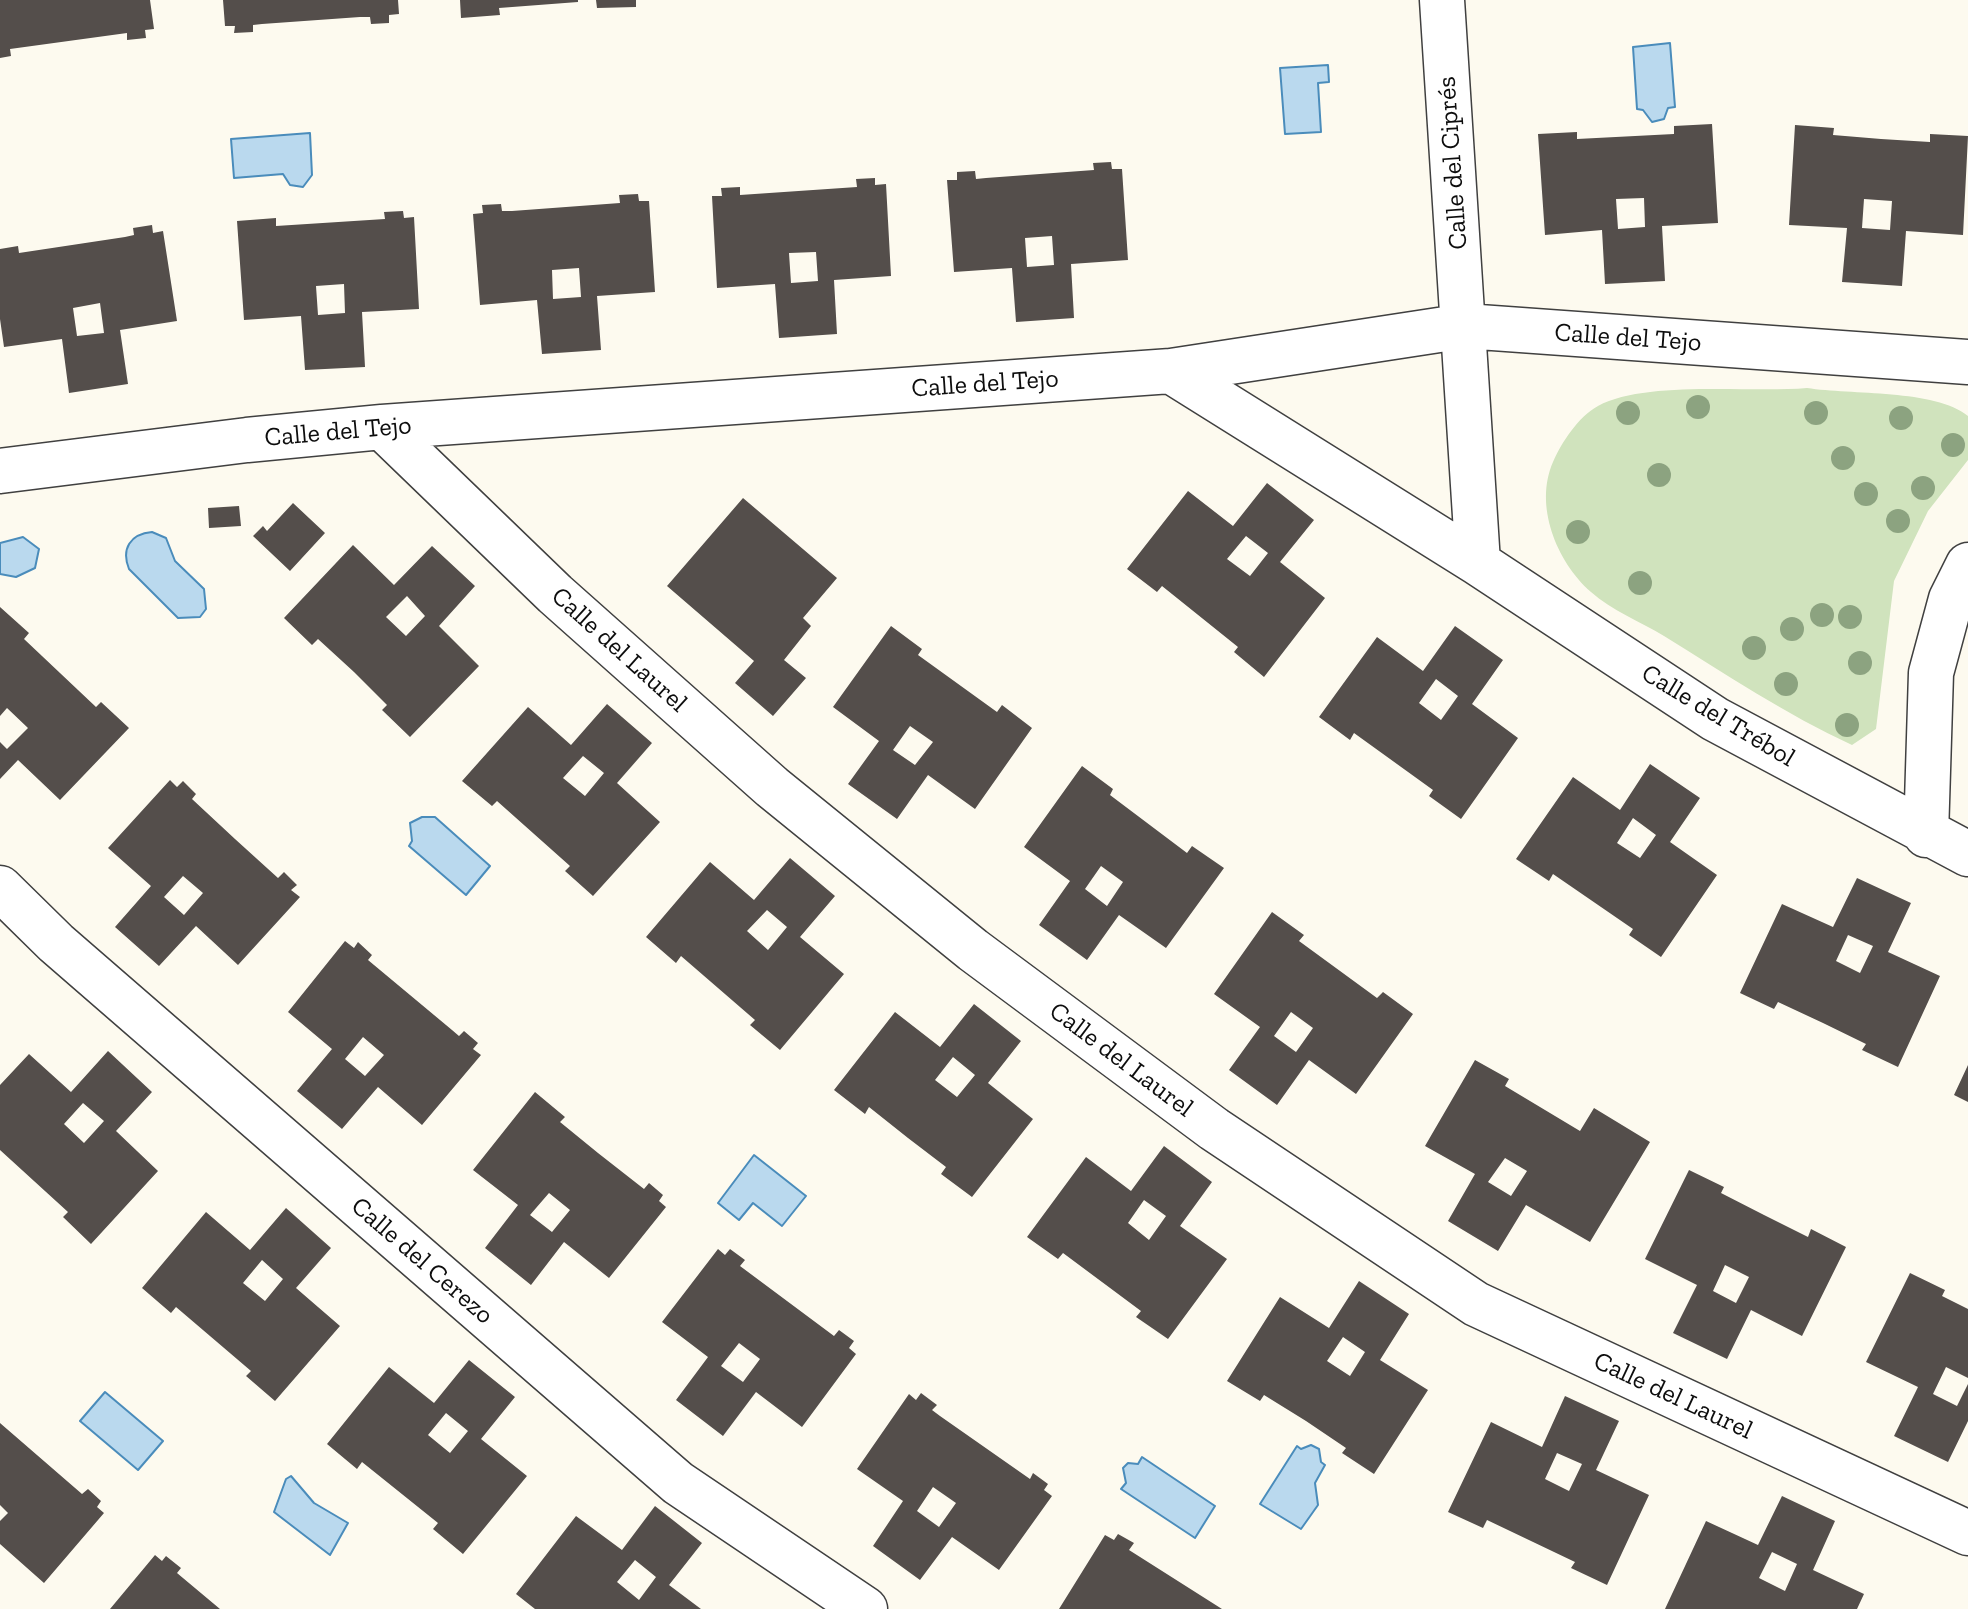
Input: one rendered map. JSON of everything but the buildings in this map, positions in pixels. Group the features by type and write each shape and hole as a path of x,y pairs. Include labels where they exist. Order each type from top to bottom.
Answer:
{"street":[{"name":"Calle del Ciprés","path":"1442,0 1465,326"},
{"name":"Calle del Tejo","path":"0,471 247,440 382,427 1171,371 1465,326 1968,362"},
{"path":"1465,326 1478,563"},
{"name":"Calle del Trébol","path":"1171,371 1478,563 1715,719 1926,835 1968,854"},
{"name":"Calle del Laurel","path":"382,427 555,594 772,787 973,950 1214,1129 1476,1304 1968,1533"},
{"path":"1926,835 1931,673 1951,599 1968,565"},
{"name":"Calle del Cerezo","path":"0,888 56,943 678,1483 865,1609"}],"green space":[{"path":"1807,388 1914,397 1953,407 1968,416 1968,460 1928,511 1894,581 1876,729 1852,745 1780,707 1591,592 1568,565 1547,514 1546,496 1553,462 1571,431 1598,406 1618,398 1670,390"}],"water":[{"path":"1670,43 1675,107 1668,108 1664,119 1652,122 1643,110 1637,109 1633,47"},
{"path":"1328,65 1329,82 1318,83 1321,132 1285,134 1280,68"},
{"path":"310,133 312,175 303,187 290,185 283,174 234,178 231,139"},
{"path":"152,532 166,538 175,561 204,589 206,609 200,617 178,618 129,569 126,555 129,544 138,536"},
{"path":"23,537 39,549 35,568 16,577 0,574 0,543"},
{"path":"422,817 435,817 490,866 466,895 409,846 412,841 410,823"},
{"path":"754,1155 806,1196 782,1226 753,1203 739,1220 718,1203"},
{"path":"105,1392 163,1441 138,1470 80,1421"},
{"path":"1311,1445 1319,1449 1321,1462 1325,1465 1315,1483 1318,1505 1301,1529 1260,1504 1297,1446 1301,1449"},
{"path":"1142,1457 1215,1506 1195,1538 1121,1489 1126,1483 1123,1468 1128,1463 1138,1464"},
{"path":"291,1476 314,1503 348,1523 330,1555 274,1512 286,1479"}]}
